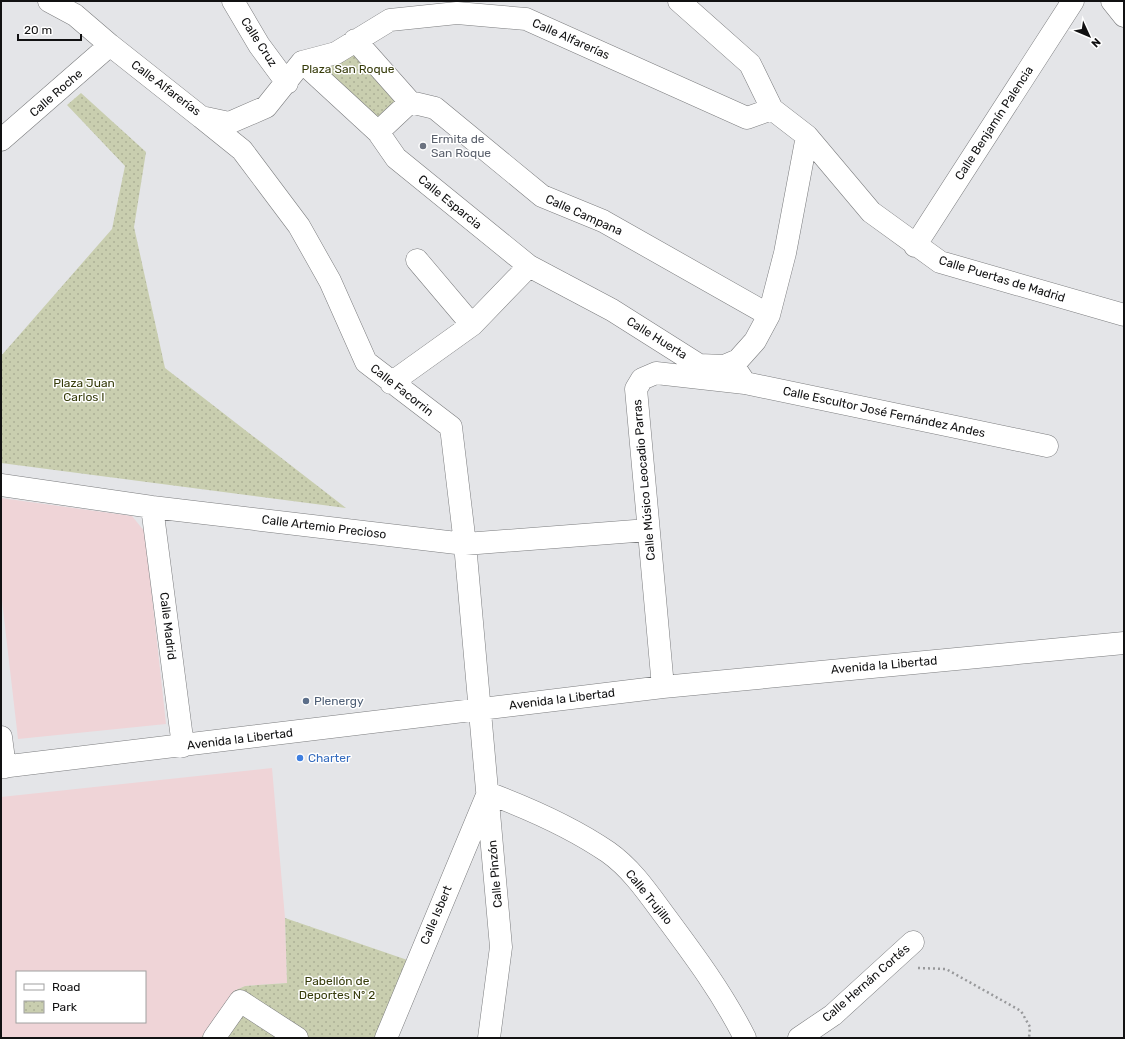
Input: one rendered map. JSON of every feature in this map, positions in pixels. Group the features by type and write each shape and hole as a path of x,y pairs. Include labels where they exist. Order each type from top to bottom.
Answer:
{"street":[{"name":"Calle Alfarerías","path":"49,1 75,15 110,45 201,116 229,123 266,107 287,83 302,62 336,53 390,20 457,13 526,19 747,118 772,109"},
{"name":"Calle Cruz","path":"233,1 259,45 287,83"},
{"name":"Calle Puertas de Madrid","path":"679,1 750,64 772,109 807,136 870,212 915,246 940,262 1124,315"},
{"name":"Calle Benjamín Palencia","path":"915,246 1073,1"},
{"path":"1112,1 1124,16"},
{"path":"355,40 410,102 378,132"},
{"name":"Calle Roche","path":"1,140 110,45"},
{"name":"Calle Esparcia","path":"302,62 378,132 396,158 529,266"},
{"name":"Calle Campana","path":"410,102 435,108 542,196 603,221 769,315"},
{"name":"Calle Facorrin","path":"201,116 242,150 299,226 330,281 366,362 451,427 465,544 481,710"},
{"name":"Calle Huerta","path":"529,266 612,310 699,365 724,366 738,360 754,341 769,315 785,253 807,136"},
{"path":"417,260 472,325"},
{"path":"392,382 472,325 529,266"},
{"path":"732,362 745,383"},
{"name":"Calle Músico Leocadio Parras","path":"663,686 636,389 642,380 656,373 745,383"},
{"name":"Calle Escultor José Fernández Andes","path":"745,383 1047,446"},
{"name":"Calle Artemio Precioso","path":"1,485 152,507 465,544 648,530"},
{"name":"Calle Madrid","path":"152,507 183,746"},
{"name":"Avenida la Libertad","path":"3,767 481,710 663,686 1124,643"},
{"name":"Calle Pinzón","path":"481,710 501,947 489,1038"},
{"path":"1,737 3,767"},
{"name":"Calle Isbert","path":"386,1038 488,793"},
{"name":"Calle Trujillo","path":"488,793 518,804 562,826 609,853 633,874 703,968 732,1013 745,1038"},
{"name":"Calle Hernán Cortés","path":"799,1038 833,1015 914,942"},
{"path":"214,1038 240,1001 297,1038"}],"path":[{"path":"914,968 946,969 1021,1011 1030,1027 1029,1038"}],"shaded area":[{"path":"1,498 132,516 145,532 166,724 18,739 1,592"},
{"path":"272,768 285,918 287,983 245,986 234,991 201,1038 1,1038 1,797"}],"green space":[{"name":"Plaza San Roque","path":"355,40 408,104 381,130 306,61"},
{"name":"Plaza Juan Carlos I","path":"81,93 146,152 134,227 165,368 346,508 1,463 1,356 112,229 125,166 67,105"},
{"name":"Pabellón de Deportes Nº 2","path":"285,918 419,964 387,1038 201,1038 234,991 245,986 287,983"}],"place":[{"name":"Ermita de San Roque","path":"423,146"},
{"name":"Plenergy","path":"306,701"},
{"name":"Charter","path":"300,758"}]}
